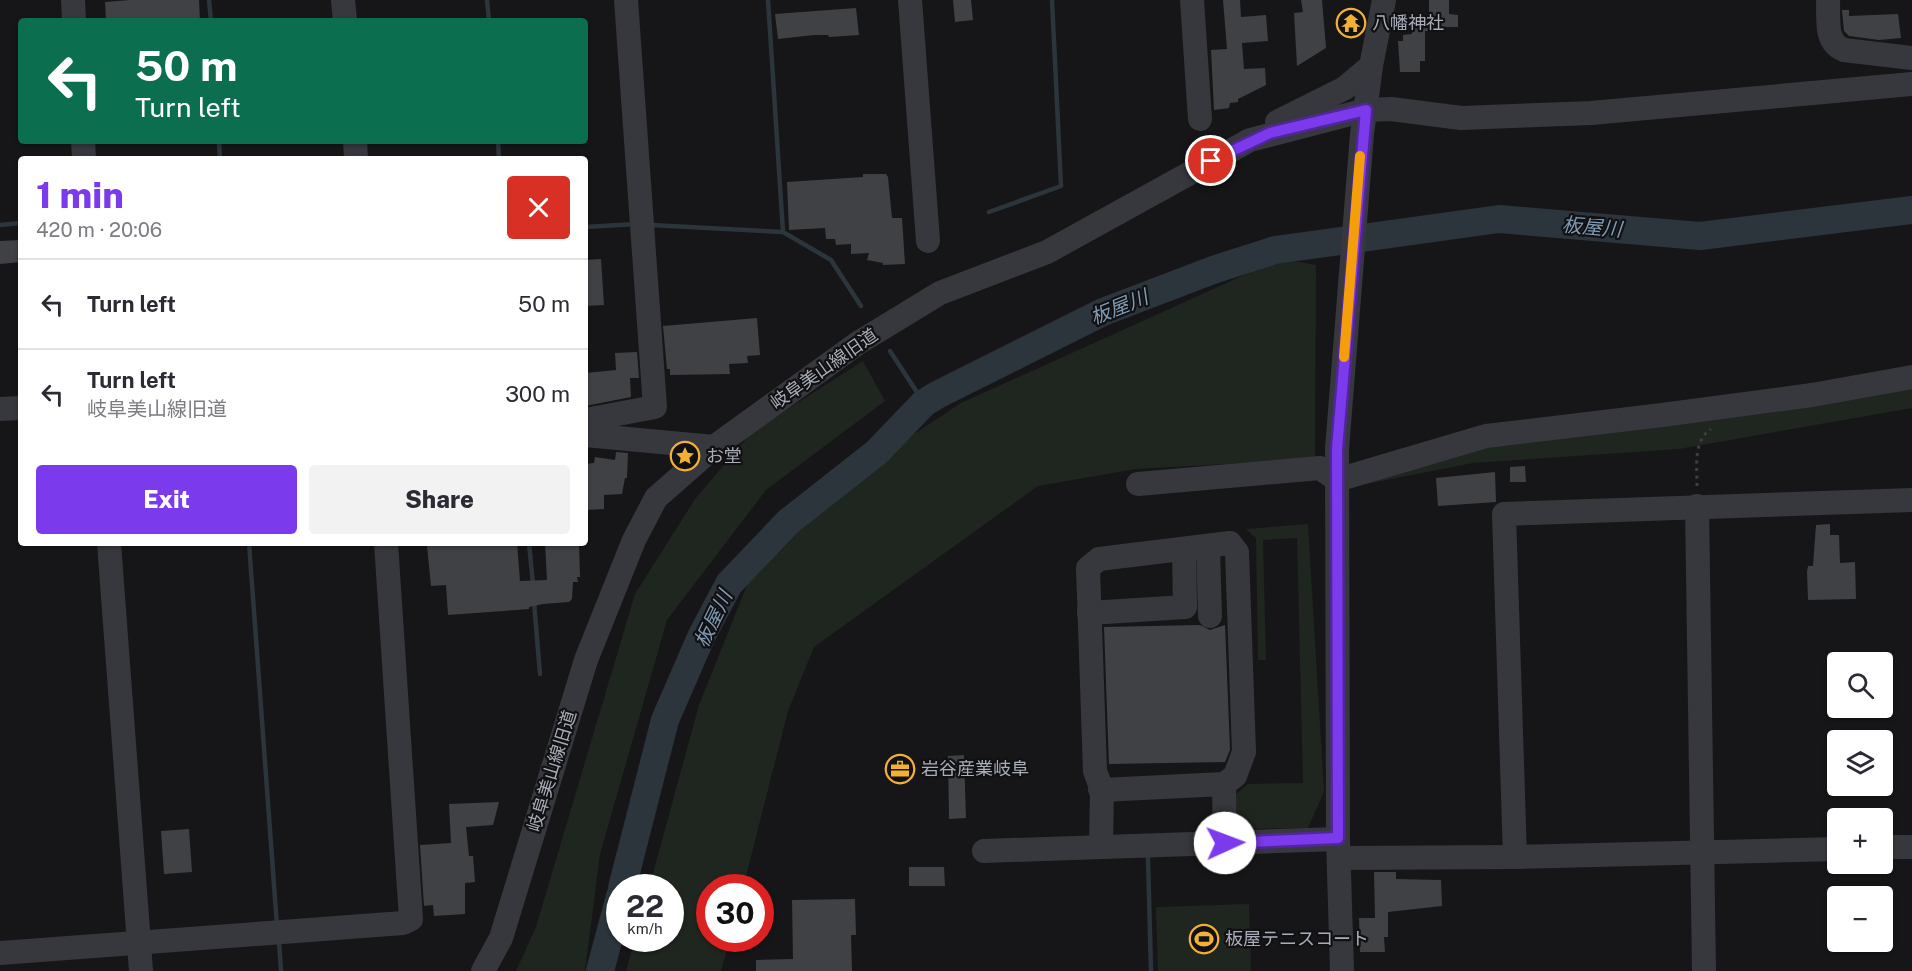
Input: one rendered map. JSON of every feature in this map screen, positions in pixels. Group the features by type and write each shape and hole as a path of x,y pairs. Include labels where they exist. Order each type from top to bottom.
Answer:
{"street":[{"path":"73,0 74,18"},
{"path":"344,0 345,18"},
{"path":"588,419 655,407 644,225 626,0"},
{"path":"910,0 928,241"},
{"path":"1192,0 1200,119"},
{"path":"1342,971 1338,848 1337,449 1362,134 1371,66 1384,0"},
{"path":"1828,0 1829,35 1834,46 1844,50 1912,58"},
{"path":"1250,140 1265,127 1345,88 1371,66"},
{"path":"1881,86 1912,78"},
{"path":"1881,86 1912,84"},
{"name":"岐阜美山線旧道","path":"483,971 501,938 586,660 634,540 656,498 714,447 858,343 940,293 1047,252 1250,140 1366,110 1391,110 1461,118 1591,113 1881,86"},
{"path":"1337,480 1486,436 1662,416 1907,380"},
{"path":"0,409 18,408"},
{"path":"588,435 714,447"},
{"path":"1137,484 1320,468 1337,480"},
{"path":"1515,857 1504,514 1912,500"},
{"path":"1697,506 1704,971"},
{"path":"1101,789 1224,784 1234,776 1244,752 1237,552 1230,543 1099,559 1088,568 1095,771 1101,789 1101,847"},
{"path":"110,546 141,971"},
{"path":"0,953 404,923 411,919 386,546"},
{"path":"1208,547 1210,616"},
{"path":"1089,613 1185,607 1184,549"},
{"path":"1224,784 1225,843"},
{"path":"984,851 1225,843 1515,857 1827,849"},
{"path":"1893,848 1912,847"}],"path":[{"path":"1697,506 1698,447 1704,434 1715,427"}],"shaded area":[{"path":"1288,260 1316,265 1315,459 1136,469 1038,486 814,647 788,711 747,874 696,874 696,952 726,952 721,971 626,971 631,952 684,952 684,874 653,874 699,705 747,585 792,533 905,440 961,403 1251,272"},
{"path":"863,361 885,401 766,490 667,620 600,854 585,971 516,971 536,927 635,594 695,499 752,432"},
{"path":"1912,389 1912,408 1679,449 1473,463 1366,484 1385,470 1485,444 1882,391"},
{"path":"1308,524 1324,792 1308,828 1237,829 1236,794 1248,784 1303,783 1297,538 1263,540 1266,660 1258,660 1256,538 1246,529"},
{"name":"板屋テニスコート","path":"1249,904 1251,971 1158,971 1156,907"}],"building":[{"path":"199,0 200,18 106,18 105,2"},
{"path":"953,0 971,0 973,20 955,22"},
{"path":"1223,0 1240,0 1241,17 1266,15 1268,41 1242,43 1244,69 1265,68 1266,85 1238,99 1238,102 1230,103 1229,108 1214,110 1211,50 1227,49"},
{"path":"1301,0 1322,0 1326,48 1297,66 1294,13 1303,12"},
{"path":"1429,0 1449,0 1449,14 1458,15 1458,27 1434,27 1434,31 1425,31 1425,61 1420,61 1420,72 1400,72 1398,41 1403,41 1403,35 1412,34 1412,15 1429,15"},
{"path":"856,8 859,35 829,37 828,35 814,35 778,39 775,14"},
{"path":"1842,10 1849,10 1849,16 1898,14 1901,38 1879,40 1849,36 1844,31"},
{"path":"863,174 886,174 888,177 892,218 902,218 905,264 883,265 883,263 867,260 869,253 851,254 851,244 836,245 835,239 826,239 825,228 789,230 787,182 863,177"},
{"path":"18,240 18,262 0,264 0,241"},
{"path":"601,259 604,305 588,306 588,260"},
{"path":"757,318 760,355 747,356 748,363 729,364 730,374 670,375 670,369 667,369 663,326"},
{"path":"637,352 639,378 630,378 631,397 588,405 588,373 616,370 615,353"},
{"path":"616,452 628,453 627,478 625,478 622,494 604,495 604,509 588,510 588,464 594,463 595,457 615,460"},
{"path":"1525,466 1526,482 1510,482 1510,467"},
{"path":"1495,472 1496,502 1438,506 1436,478"},
{"path":"1830,524 1830,535 1839,535 1840,563 1855,562 1856,599 1808,600 1807,572 1808,566 1813,566 1816,525"},
{"path":"427,546 517,546 520,581 547,580 545,546 579,546 580,577 577,577 578,582 573,582 572,599 569,602 543,604 529,607 529,609 448,615 446,585 431,586"},
{"path":"1200,625 1210,630 1225,625 1230,750 1225,762 1109,764 1104,627"},
{"path":"964,755 966,818 949,819 948,756"},
{"path":"499,802 493,825 466,827 469,856 473,856 475,882 465,883 465,914 434,916 433,905 424,906 420,845 451,843 449,804"},
{"path":"189,829 192,872 164,874 161,831"},
{"path":"909,867 944,867 945,886 909,886"},
{"path":"1374,872 1396,872 1396,879 1441,880 1442,906 1388,912 1388,937 1384,937 1385,952 1360,952 1359,918 1375,918"},
{"path":"855,899 856,935 851,935 852,971 756,971 756,960 793,959 792,900"}],"waterway":[{"path":"209,0 211,18"},
{"path":"487,0 489,18"},
{"path":"768,0 783,232"},
{"path":"989,212 1061,186 1052,0"},
{"path":"219,144 220,156"},
{"path":"498,144 499,156"},
{"name":"板屋川","path":"626,874 665,720 702,635 729,584 788,522 877,452 924,403 937,395 1103,312 1213,270 1275,250 1499,219 1700,236 1912,210"},
{"path":"0,225 18,223"},
{"path":"588,227 636,224"},
{"path":"651,225 783,232 831,260 861,306"},
{"path":"890,351 924,403"},
{"path":"249,546 277,926"},
{"path":"529,546 533,584"},
{"path":"534,602 540,674"},
{"path":"1148,858 1151,971"},
{"path":"279,941 281,971"},
{"name":"板屋川","path":"600,971 606,948"}],"slow traffic":[{"path":"1344,357 1360,156"}],"place":[{"name":"八幡神社","path":"1351,23"},
{"name":"お堂","path":"685,456"},
{"name":"岩谷産業岐阜","path":"900,769"},
{"name":"板屋テニスコート","path":"1204,939"}],"route":[{"path":"1211,161 1250,140 1270,133 1366,110 1360,156 1337,449 1338,838 1225,843"}]}
